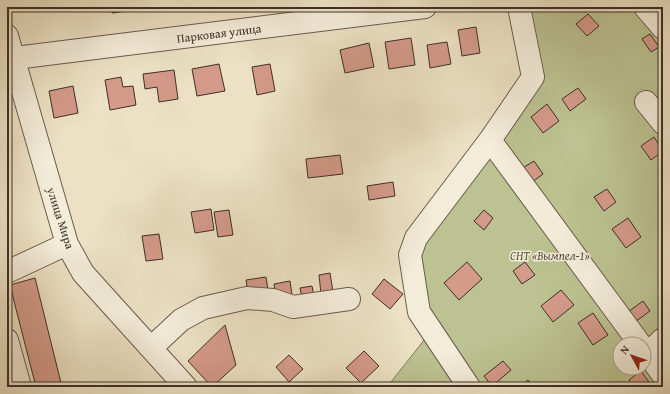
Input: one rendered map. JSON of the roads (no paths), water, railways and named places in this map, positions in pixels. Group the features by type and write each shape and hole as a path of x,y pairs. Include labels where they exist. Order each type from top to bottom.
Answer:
{"street":[{"name":"Парковая улица","path":"10,59 425,7"},
{"path":"468,386 419,312 410,255 416,238 490,140 534,77 519,7"},
{"path":"645,7 663,28"},
{"name":"улица Мира","path":"7,36 10,59 67,244 83,273 186,387"},
{"path":"646,102 663,124"},
{"path":"490,140 634,336"},
{"path":"7,272 67,244"},
{"path":"151,348 181,320 202,308 247,298 273,300 293,307 349,299"},
{"path":"652,345 663,339"},
{"path":"7,340 20,387"},
{"path":"652,360 663,375"}],"park label":[{"name":"СНТ «Вымпел-1»","path":"550,255"}]}
